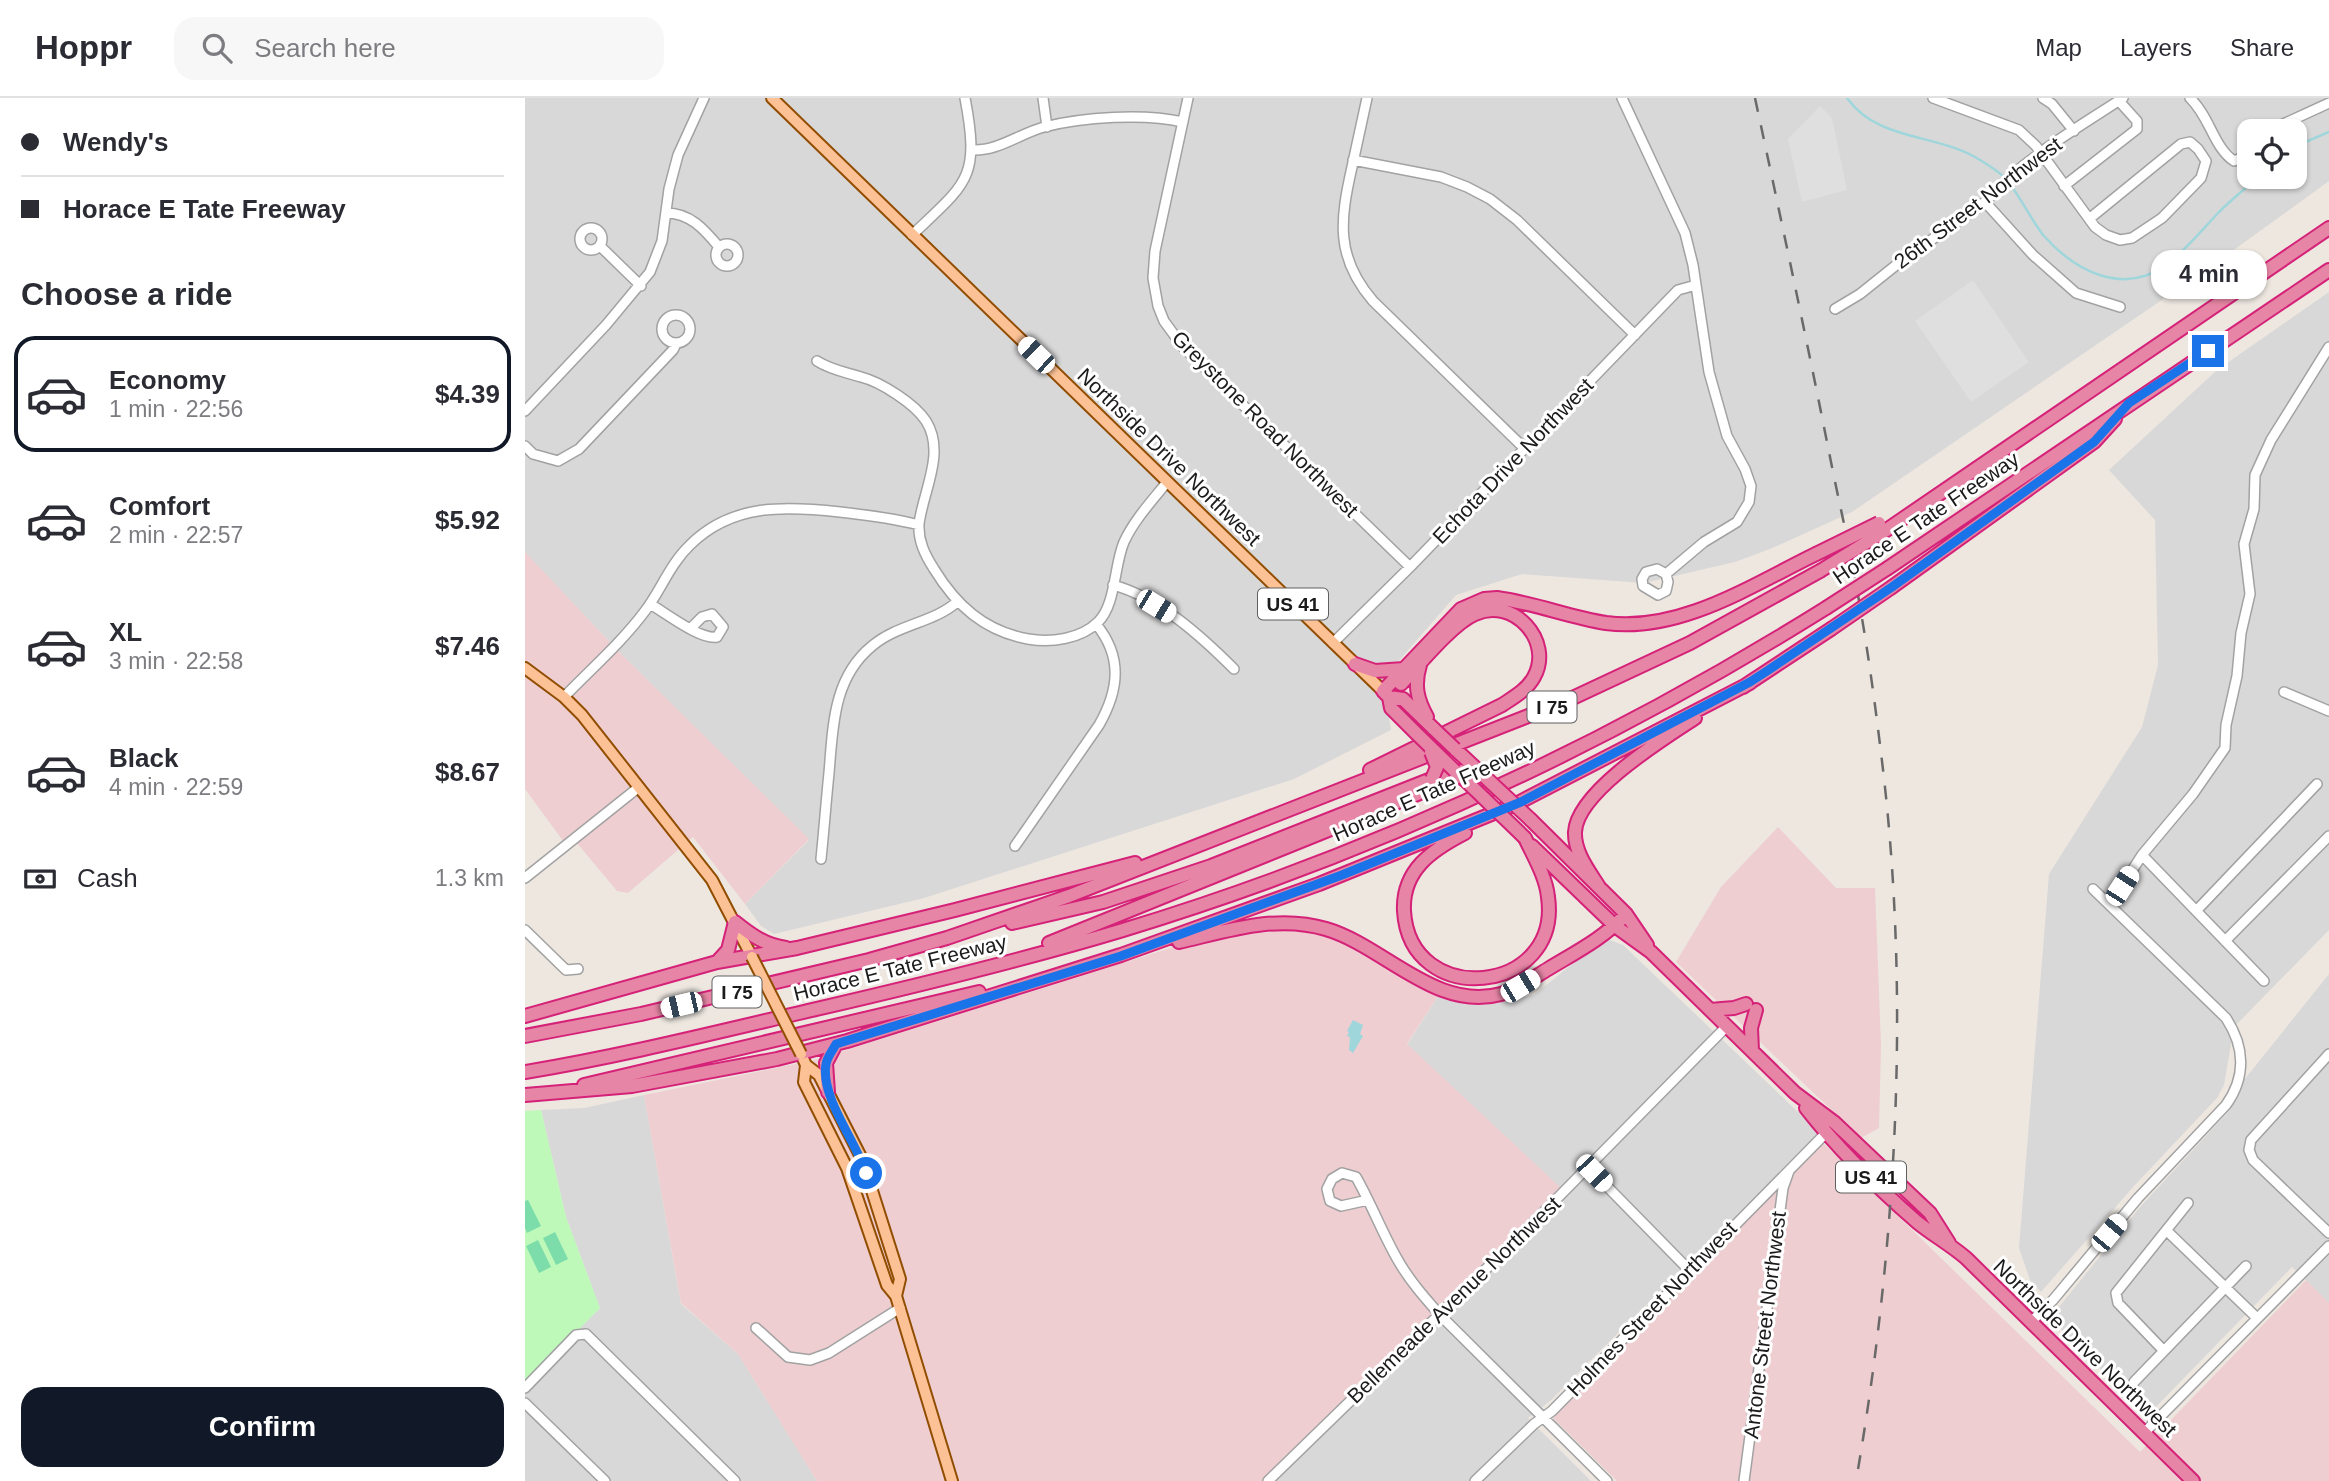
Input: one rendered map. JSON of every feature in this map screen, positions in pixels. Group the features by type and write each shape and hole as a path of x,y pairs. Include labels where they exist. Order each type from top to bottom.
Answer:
{"highway":[{"name":"Horace E Tate Freeway","path":"525,1036 677,1006 869,960 947,938 1069,896 1577,696 1690,643 1820,570 1880,528 1925,503 2329,228"},
{"name":"Horace E Tate Freeway","path":"525,1072 573,1064 896,991 1121,930 1239,891 1366,843 1471,799 1654,709 1826,608 2329,270"},
{"path":"1599,887 1586,868 1575,841 1577,821 1587,804 1632,762 1892,587 2094,442 2129,403"},
{"path":"1386,694 1404,669 1452,616 1472,602 1484,598 1507,600 1606,623 1646,624 1678,617 1720,600 1816,554 1880,528"},
{"path":"1272,817 1502,705 1527,687 1534,677 1539,649 1533,634 1522,621 1507,612 1487,610 1468,617 1386,694"},
{"path":"1421,663 1416,685 1424,717"},
{"path":"1355,664 1375,671 1404,669"},
{"path":"1525,838 1543,878 1548,897 1546,929 1541,943 1519,967 1489,979 1472,980 1441,971 1419,952 1407,930 1405,897 1412,876 1425,857 1521,802 1750,682"},
{"name":"Northside Drive Northwest","path":"1386,694 1403,699 1424,717 1531,820 1626,914 1651,952"},
{"name":"Northside Drive Northwest","path":"1386,694 1391,708 1456,777 1525,838 1615,926 1651,952 1795,1093 1826,1133 1919,1224 1949,1243 2193,1481"},
{"path":"1412,729 1435,759 1437,769 1432,779"},
{"path":"1455,749 1456,777"},
{"path":"947,938 1103,902 1211,866 1432,779 1484,776"},
{"path":"983,968 1124,914 1456,777"},
{"path":"1121,956 1319,884 1521,802"},
{"path":"525,1016 717,962 797,948 955,910 1198,846"},
{"path":"540,1094 1257,925 1296,924 1325,929 1351,938 1444,991 1484,997 1520,986 1605,935 1626,914"},
{"path":"717,962 727,950 735,922 767,943 797,948"},
{"path":"525,1095 632,1086 803,1059 836,1044 1084,966"},
{"path":"1710,1010 1751,1007 1752,1050"},
{"path":"828,1092 826,1063 836,1044"},
{"name":"Northside Drive Northwest","path":"1795,1093 1835,1123 1930,1213 1949,1243"}],"main road":[{"name":"Northside Drive Northwest","path":"772,98 1386,694"},
{"path":"525,668 564,697 582,715 712,880 803,1059 819,1075 862,1159 900,1279 896,1296"},
{"path":"803,1059 804,1082 847,1168 887,1285 896,1296 952,1481"}],"street":[{"path":"525,411 641,286 657,257 678,155 704,98"},
{"path":"912,235 960,187 969,169 972,150 965,98"},
{"path":"1043,98 1047,127"},
{"name":"Greystone Road Northwest","path":"1188,98 1153,263 1155,292 1164,321 1183,347 1410,567"},
{"path":"1367,98 1343,206 1342,229 1346,254 1357,280 1373,300 1525,449"},
{"path":"1622,98 1685,233 1709,372 1727,436 1749,478 1751,495 1746,510 1737,522 1704,542 1667,574"},
{"path":"1933,98 2019,130 2041,154 2089,219 2106,235 2120,240 2132,238 2162,218 2201,178 2206,162 2190,142 2181,144 2089,219"},
{"path":"2043,98 2052,104 2074,131"},
{"path":"2191,98 2206,117 2224,154 2234,161 2237,160"},
{"path":"2064,186 2137,130 2137,121 2121,99"},
{"name":"26th Street Northwest","path":"1835,309 1860,294 1985,202 2041,154 2121,99"},
{"path":"2294,119 2329,103"},
{"path":"972,150 991,149 1047,127 1129,116 1183,122"},
{"path":"1353,160 1441,177 1490,199 1517,220 1635,335"},
{"path":"1985,202 2033,255 2076,293 2120,307"},
{"path":"666,213 681,213 689,217 719,247"},
{"path":"600,246 641,286"},
{"name":"Echota Drive Northwest","path":"1333,643 1678,290 1696,285"},
{"path":"525,446 533,454 558,461 579,449 676,344"},
{"path":"2110,905 2142,855 2193,794 2225,748 2225,730 2250,594 2244,544 2254,509 2255,475 2271,440 2329,347"},
{"path":"817,361 837,372 877,383 913,407 927,422 933,439 934,455 919,526 920,541 925,556 957,602 987,626 1029,639 1065,638 1096,624 1107,608 1119,555 1130,531 1167,482"},
{"path":"564,697 635,623 650,604 673,565 692,543 718,524 747,512 774,507 882,516 919,526"},
{"path":"1113,585 1132,592 1180,621 1234,669"},
{"path":"821,859 834,715 853,664 887,635 911,623 942,613 957,602"},
{"path":"650,604 691,628"},
{"path":"1014,846 1099,725 1109,704 1115,681 1115,659 1109,641 1096,624"},
{"path":"2284,692 2329,711"},
{"path":"2196,911 2317,784"},
{"path":"525,878 639,787"},
{"path":"2225,941 2329,836"},
{"path":"2142,855 2264,981"},
{"path":"2031,1322 2053,1300 2138,1198 2226,1105 2236,1089 2241,1071 2239,1043 2226,1018 2093,889"},
{"path":"525,930 566,970 578,969"},
{"name":"Bellemeade Avenue Northwest","path":"1274,1479 1589,1168 1727,1026"},
{"path":"2329,1054 2251,1140 2249,1150 2253,1160 2329,1233"},
{"name":"Holmes Street Northwest","path":"1475,1481 1543,1418 1826,1133"},
{"path":"1589,1168 1689,1270"},
{"name":"Antone Street Northwest","path":"1744,1481 1783,1188 1789,1169"},
{"path":"1369,1200 1341,1206 1330,1201 1327,1189 1332,1179 1342,1173 1356,1177 1369,1200 1399,1263 1418,1290 1607,1481"},
{"path":"2164,1351 2115,1297 2123,1281 2188,1203"},
{"path":"2167,1231 2257,1318"},
{"path":"2144,1433 2329,1246"},
{"path":"2134,1382 2246,1266"},
{"path":"756,1328 788,1357 810,1360 828,1353 900,1308"},
{"path":"525,1388 576,1335 586,1334 735,1481"},
{"path":"525,1403 605,1481"}],"shaded area":[{"path":"525,98 2329,98 2329,181 2213,265 1852,512 1735,562 1644,583 1522,574 1456,595 1383,679 1391,730 1294,779 924,898 774,934 761,926 745,904 809,840 619,652 525,552"},
{"path":"1820,106 1832,118 1847,190 1802,202 1788,139"},
{"path":"1973,280 2029,362 1971,402 1915,321"},
{"path":"2329,292 2329,930 2234,1027 2224,1085 2217,1098 2134,1186 2041,1292 2030,1280 2019,1248 2049,874 2142,727 2158,665 2155,520 2109,470 2217,370"},
{"path":"525,552 619,652 809,839 745,904 693,837 628,893 617,891 577,843 569,849 525,789"},
{"path":"1778,827 1836,888 1875,888 1881,1045 1879,1128 1861,1138 1676,962 1721,887"},
{"path":"1329,927 1443,988 1407,1044 1562,1189 1264,1481 817,1481 738,1354 681,1303 644,1095 815,1060 1202,938"},
{"path":"1604,938 1623,945 1819,1132 1550,1401 1528,1418 1591,1481 1264,1481 1407,1045 1443,988 1472,1004 1534,995"},
{"path":"2329,974 2329,1303 2292,1267 2147,1416 2050,1318 2140,1207 2230,1110 2244,1080"},
{"path":"644,1095 681,1304 738,1354 817,1481 525,1481 525,1384 600,1308 566,1217 541,1110 584,1108"},
{"path":"1823,1143 2140,1452 2306,1280 2329,1303 2329,1481 1617,1481 1553,1418"}],"green space":[{"path":"541,1110 566,1217 600,1308 525,1384 525,1111"},
{"path":"528,1200 541,1226 527,1233 525,1201"},
{"path":"555,1232 568,1259 556,1265 543,1238"},
{"path":"538,1240 551,1267 539,1273 526,1246"}],"water":[{"path":"1353,1020 1363,1025 1360,1034 1363,1036 1353,1053 1349,1050 1350,1037 1347,1036 1347,1031"}],"waterway":[{"path":"1847,98 1860,112 1875,122 1892,130 1963,151 1993,168 2009,183 2044,236 2056,249 2085,269 2117,279 2150,274 2166,265 2245,189"},
{"path":"2307,141 2329,132"}],"railway":[{"path":"1755,98 1859,601 1876,710 1890,843 1896,934 1895,1118 1881,1301 1856,1481"}],"route":[{"path":"866,1173 862,1159 828,1092 826,1063 836,1044 1121,956 1319,884 1521,802 1750,682 1831,629 2094,442 2129,403 2208,351"}]}
